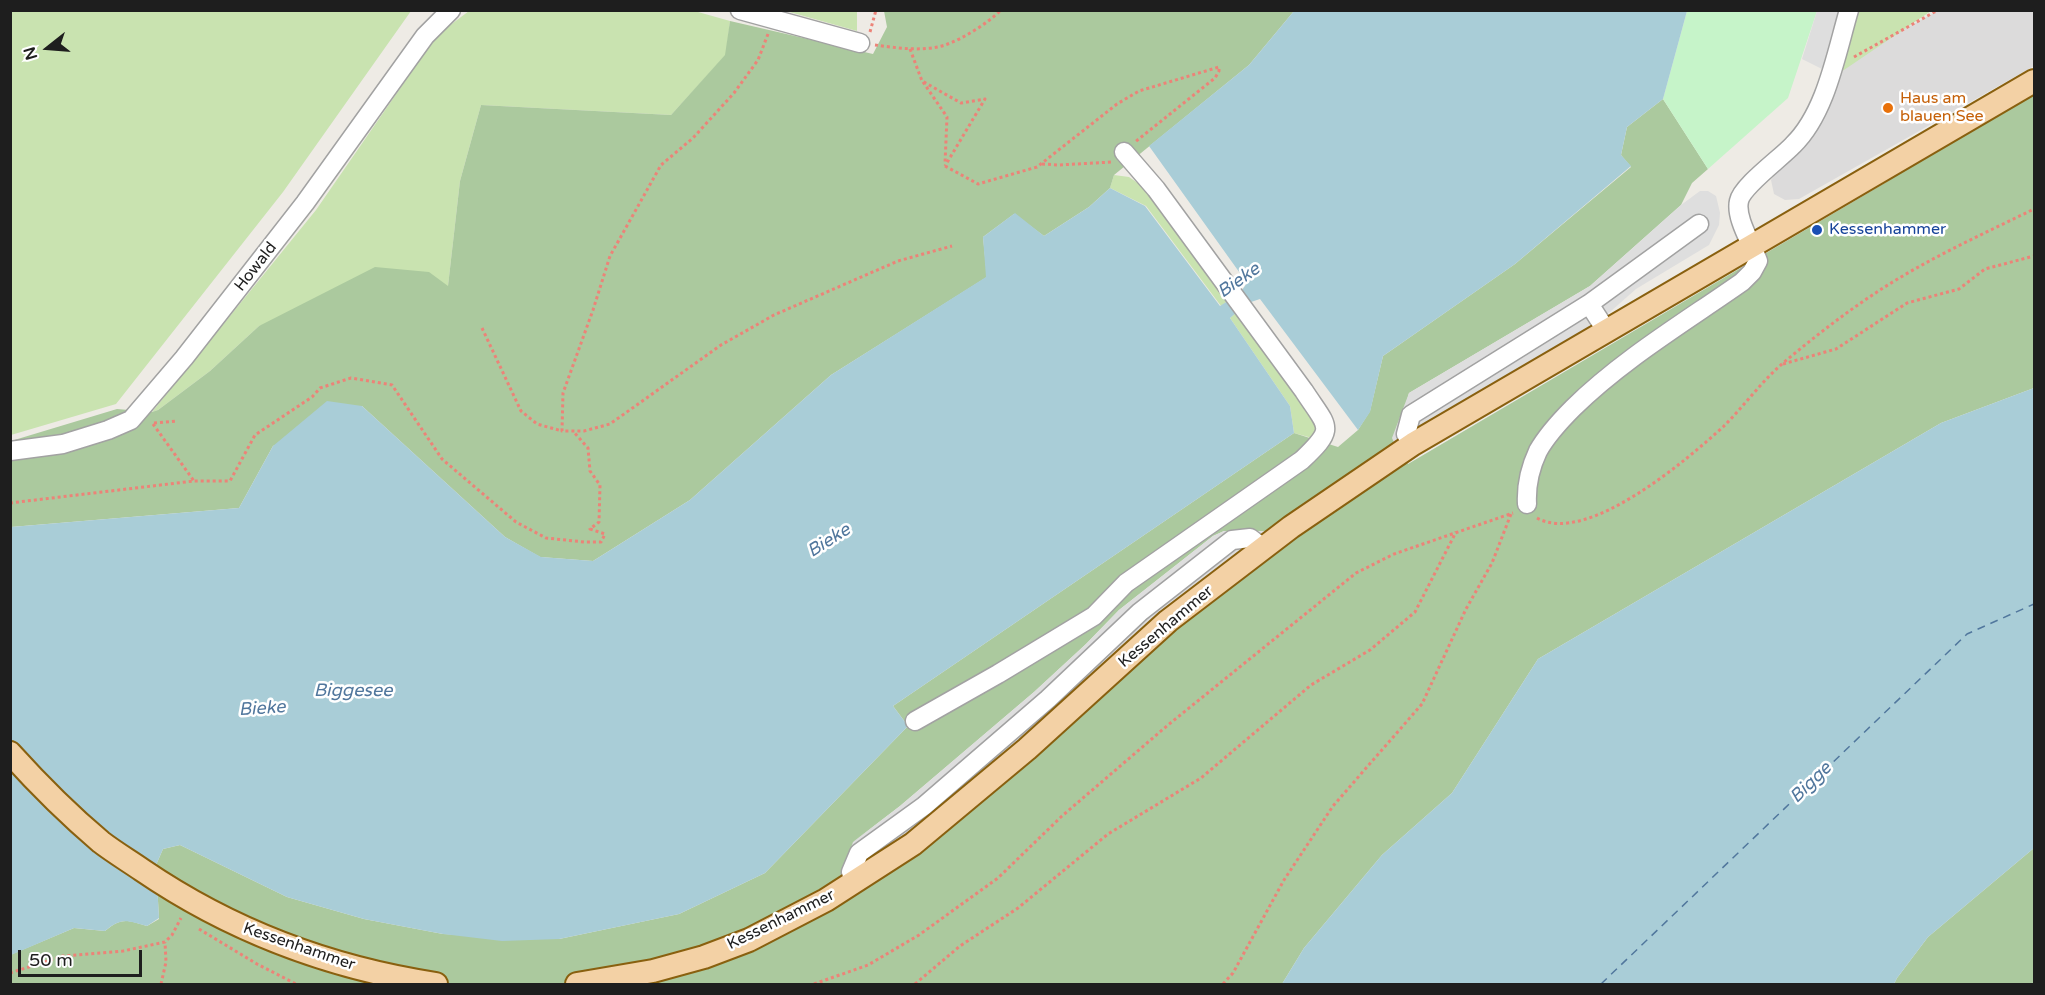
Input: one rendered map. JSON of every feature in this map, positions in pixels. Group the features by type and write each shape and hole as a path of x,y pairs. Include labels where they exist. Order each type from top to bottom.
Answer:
{"main road":[{"name":"Kessenhammer","path":"577,984 653,971 713,953 749,940 826,900 913,844 1027,749 1168,621 1344,489 1413,444 2034,81"},
{"name":"Kessenhammer","path":"10,753 36,781 102,843 169,888 221,918 273,941 393,978 436,984"}],"street":[{"name":"Howald","path":"10,451 63,444 94,435 122,425 137,413 184,358 305,204 425,36 451,10"},
{"path":"740,10 860,43"},
{"path":"1527,504 1528,477 1539,450 1556,426 1592,390 1742,282 1752,272 1758,261 1737,212 1739,198 1795,144 1808,126 1819,106 1849,10"},
{"path":"915,721 1094,616 1126,583 1302,460 1322,441 1326,424 1156,189 1124,152"},
{"path":"1413,444 1406,434 1411,415 1589,304 1700,224"},
{"path":"1589,304 1606,330"},
{"path":"854,882 851,872 860,853 924,806 1048,699 1140,612 1232,540 1250,538 1263,548"},
{"path":"1094,616 1114,636"}],"path":[{"path":"860,43 910,49 945,45 983,25 1001,10"},
{"path":"1830,73 1866,49 1938,10"},
{"path":"562,431 563,393 610,256 661,165 699,131 734,93 758,60 774,19"},
{"path":"910,49 922,81 947,117 945,166"},
{"path":"945,166 978,184 1037,167 1117,104 1139,91 1219,67 1215,78 1144,133 1111,162 1042,164"},
{"path":"922,81 961,103 985,99 945,166"},
{"path":"814,984 868,965 919,935 998,878 1062,816 1168,725 1356,573 1394,554 1511,514 1527,504 1537,518 1547,524 1579,522 1611,509 1680,465 1725,425 1781,365 1874,294 1916,269 2034,209"},
{"path":"482,328 521,411 537,424 562,431 585,431 610,424 721,345 774,315 898,261 952,246"},
{"path":"1781,365 1836,349 1907,303 1959,289 1985,269 2034,256"},
{"path":"10,503 194,481 230,480 255,435 312,397 320,388 351,378 392,385 442,459 516,522 546,538 601,542 604,534 590,529 599,522 600,485 590,471 588,448 573,431"},
{"path":"137,413 153,424 194,481"},
{"path":"153,424 177,421"},
{"path":"1223,984 1233,973 1284,880 1333,807 1422,704 1466,609 1492,563 1511,514"},
{"path":"915,984 960,946 1018,908 1108,834 1201,778 1311,685 1370,650 1415,612 1457,531"},
{"path":"10,973 63,956 123,951 165,942 172,935 181,918"},
{"path":"191,924 257,964 296,984"},
{"path":"161,984 166,962 165,942"}],"shaded area":[{"path":"1817,11 1849,11 1830,73 1802,59"},
{"path":"1938,11 2034,11 2034,66 1799,199 1785,200 1774,194 1771,180 1820,115 1848,61"},
{"path":"1700,191 1708,191 1716,196 1720,213 1719,225 1709,245 1636,289 1610,312 1590,324 1587,330 1395,445 1392,438 1409,393 1590,286 1681,205"},
{"path":"1224,531 1265,531 1159,617 1097,674 934,815 839,882 853,842 900,806 1034,692 1119,610 1213,536"}],"green space":[{"path":"11,10 411,11 283,192 116,404 11,435"},
{"path":"691,10 730,21 726,55 671,115 481,105 460,181 448,286 259,326 210,371 158,410 152,412 316,210 437,35 469,11"},
{"path":"1859,10 1931,11 1841,72"},
{"path":"786,11 857,11 857,31"},
{"path":"884,11 1294,11 1249,65 1114,175 1110,188 1089,207 1044,236 1014,214 983,237 987,277 831,375 690,500 593,561 540,557 505,537 362,406 273,446 239,508 11,527 11,441 117,409 152,412 158,410 210,371 259,326 375,267 429,272 448,286 460,181 481,105 671,115 725,55 730,21 873,54 887,27"},
{"path":"1687,11 1817,11 1788,98 1708,169 1663,99"},
{"path":"2034,84 2034,388 1941,423 1538,659 1452,793 1382,855 1304,948 1282,984 11,984 10,955 74,928 105,931 120,922 129,921 147,926 159,919 156,865 163,849 180,845 287,897 364,919 443,934 559,939 679,914 765,873 908,726 893,706 1294,433 1338,447 1358,430 1370,411 1383,356 1515,264 1631,167 1621,155 1627,127 1663,99 1708,169 1692,183 1681,205 1590,286 1409,393 1395,445 1408,464 1885,183","holes":["1224,531 1264,532 1159,617 853,842 900,806 1034,692 1119,610 1213,536"]},
{"path":"1114,175 1129,177 1148,190 1229,300 1221,306 1146,206 1110,188"},
{"path":"1237,312 1321,424 1312,438 1294,433 1290,406 1230,318"},
{"path":"2034,848 2034,984 1894,984 1928,937"}],"water":[{"name":"Biggesee","path":"1294,11 1687,11 1663,99 1627,127 1621,155 1631,166 1515,264 1383,356 1370,412 1358,430 1260,299 1248,303 1230,318 1290,406 1294,433 893,706 908,726 765,873 679,914 559,939 502,941 443,934 364,919 287,897 180,845 163,849 156,865 159,918 147,926 125,921 105,931 74,928 11,955 11,527 239,508 273,446 327,401 362,406 505,537 541,557 593,561 690,500 831,375 986,277 983,237 1015,213 1044,236 1089,207 1110,188 1145,206 1220,306 1240,293 1247,283 1149,146 1249,65"},
{"name":"Bigge","path":"2034,388 2034,848 1928,937 1894,984 1282,984 1304,948 1382,855 1452,793 1538,659 1941,423"}],"ferry route":[{"path":"1601,984 1967,634 2034,604"}],"place":[{"name":"Haus am blauen See","path":"1888,108"},
{"name":"Kessenhammer","path":"1817,230"}],"water label":[{"name":"Bieke","path":"1239,281"},
{"name":"Bieke","path":"829,541"},
{"name":"Bieke","path":"262,709"}]}
